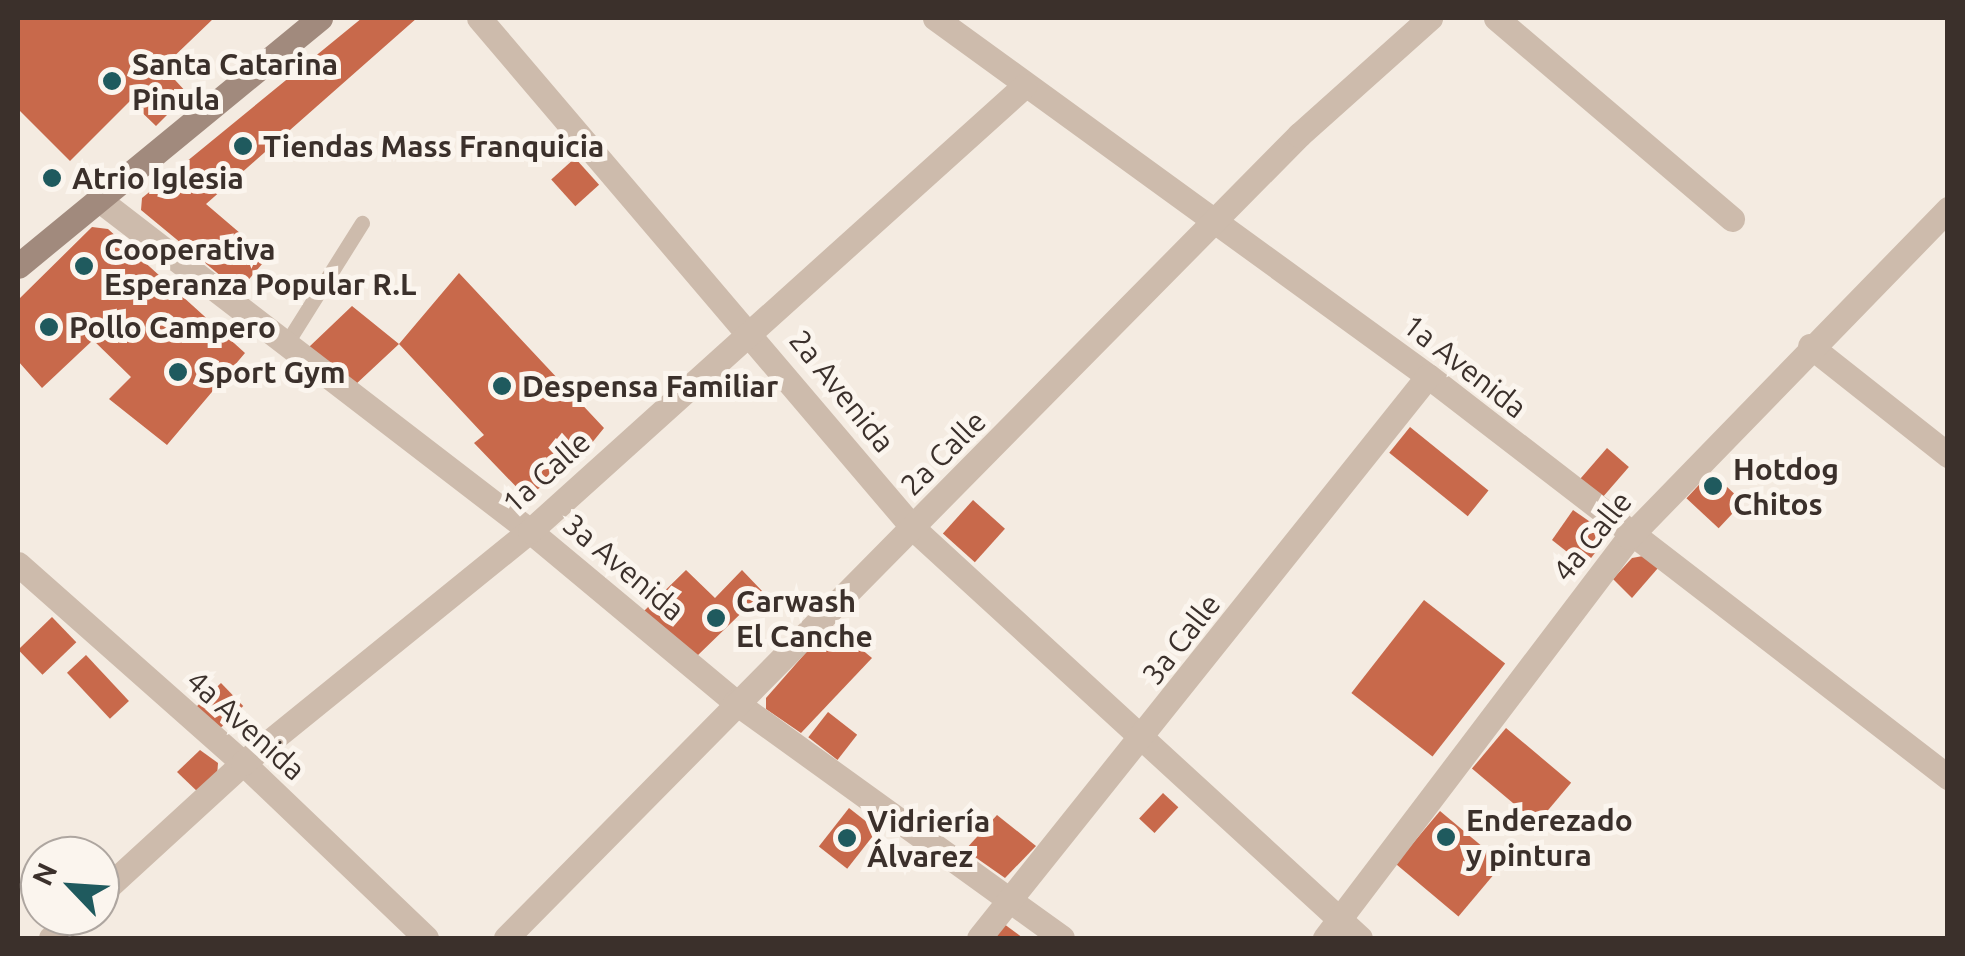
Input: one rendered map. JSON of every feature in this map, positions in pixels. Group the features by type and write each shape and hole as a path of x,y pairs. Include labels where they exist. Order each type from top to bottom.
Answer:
{"street":[{"path":"18,266 102,202 320,18"},
{"name":"2a Avenida","path":"480,18 752,332 914,529 1141,742 1331,929 1360,938"},
{"name":"1a Avenida","path":"935,18 1428,376 1629,537 1948,778"},
{"name":"2a Calle","path":"506,938 736,702 1218,223 1299,136 1430,18"},
{"path":"1496,18 1732,219"},
{"name":"1a Calle","path":"120,876 243,764 530,531 1024,86"},
{"name":"3a Avenida","path":"102,202 530,531 736,702 1062,938"},
{"name":"4a Calle","path":"1331,929 1629,537 1810,346 1948,209"},
{"path":"1810,346 1948,455"},
{"name":"3a Calle","path":"979,938 1141,742 1428,376"},
{"name":"4a Avenida","path":"18,564 243,764 426,938"}],"lane":[{"path":"286,344 362,223"}],"building":[{"name":"Santa Catarina Pinula","path":"18,18 214,18 163,67 188,94 156,126 130,101 70,161 18,109"},
{"path":"362,18 417,18 206,204 268,257 239,291 141,210 142,198"},
{"path":"575,158 599,185 575,206 551,179"},
{"path":"92,227 108,229 245,353 167,445 109,399 131,377 93,340 42,388 18,361 18,300"},
{"name":"Despensa Familiar","path":"459,273 604,428 574,465 526,497 474,443 484,435 399,344"},
{"path":"352,306 399,344 355,385 309,347"},
{"path":"1410,427 1488,491 1468,516 1389,453"},
{"path":"1607,448 1629,467 1602,498 1580,479"},
{"name":"Hotdog Chitos","path":"1711,472 1743,502 1719,528 1686,498"},
{"path":"973,500 1005,529 975,562 943,533"},
{"path":"1573,510 1599,528 1601,545 1585,566 1552,540"},
{"path":"1643,556 1658,568 1632,598 1613,579 1632,558"},
{"path":"686,570 715,598 742,570 763,592 696,657 644,611"},
{"path":"1424,600 1505,663 1433,756 1351,693"},
{"path":"52,617 76,642 43,675 18,650"},
{"path":"831,624 872,658 801,733 766,709 766,698"},
{"path":"86,655 129,701 110,719 67,673"},
{"path":"221,683 243,706 214,734 192,711"},
{"path":"828,712 857,735 837,760 808,737"},
{"path":"1506,728 1571,783 1537,823 1472,769"},
{"path":"200,750 218,763 217,776 201,795 177,772"},
{"path":"1163,793 1178,807 1154,833 1139,819"},
{"name":"Vidriería Álvarez","path":"849,808 877,830 847,869 819,847"},
{"name":"Enderezado y pintura","path":"1440,811 1503,864 1458,917 1396,864"},
{"path":"997,815 1036,846 1005,878 965,850"},
{"path":"1000,921 1023,938 986,938"}],"place":[{"name":"Santa Catarina Pinula","path":"112,81"},
{"name":"Tiendas Mass Franquicia","path":"243,146"},
{"name":"Atrio Iglesia","path":"52,178"},
{"name":"Cooperativa Esperanza Popular R.L","path":"84,266"},
{"name":"Pollo Campero","path":"49,327"},
{"name":"Sport Gym","path":"178,372"},
{"name":"Despensa Familiar","path":"502,386"},
{"name":"Hotdog Chitos","path":"1713,486"},
{"name":"Carwash El Canche","path":"716,618"},
{"name":"Enderezado y pintura","path":"1446,837"},
{"name":"Vidriería Álvarez","path":"847,838"}]}
